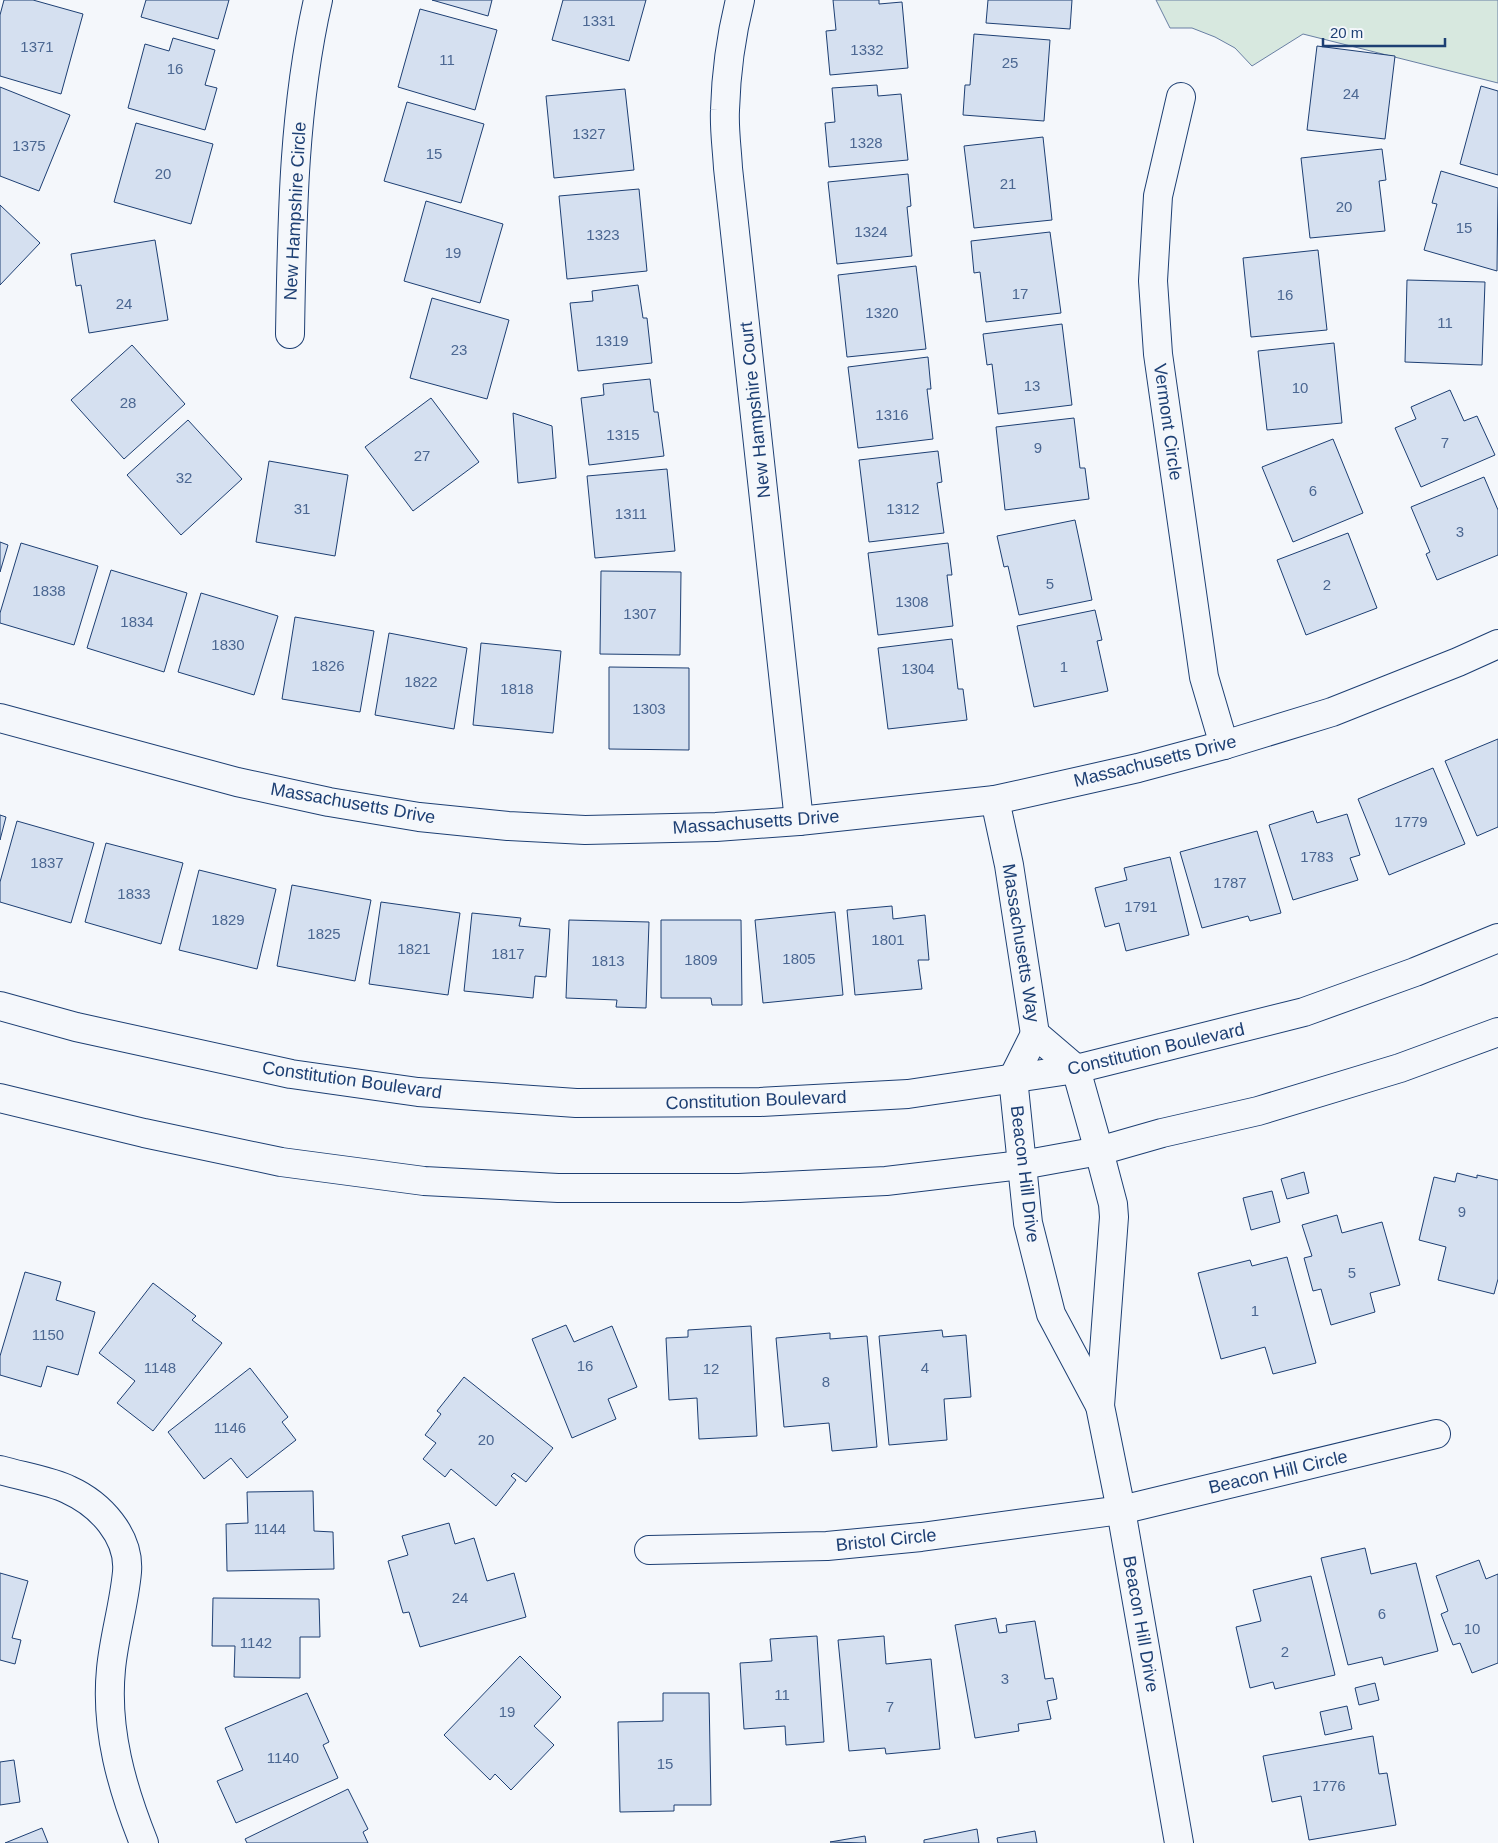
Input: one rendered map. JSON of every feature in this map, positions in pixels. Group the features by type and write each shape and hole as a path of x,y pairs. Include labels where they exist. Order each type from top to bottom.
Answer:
{"street":[{"name":"New Hampshire Circle","path":"290,334 292,208 297,137 318,0"},
{"name":"New Hampshire Court","path":"740,0 727,69 725,112 728,168 799,821"},
{"name":"Vermont Circle","path":"1181,97 1158,196 1154,281 1157,345 1204,676 1224,745"},
{"name":"Massachusetts Drive","path":"0,718 236,782 328,802 419,816 508,826 585,830 707,828 799,821 995,800 1138,768 1224,745 1332,712 1498,644"},
{"name":"Massachusetts Way","path":"995,800 1009,865 1035,1034 1076,1070"},
{"name":"Constitution Boulevard","path":"0,1006 76,1027 291,1074 428,1093 576,1103 760,1102 908,1094 1076,1070 1304,1012 1415,972 1498,938"},
{"path":"0,1098 144,1133 281,1162 424,1182 558,1188 739,1188 886,1181 1022,1165 1099,1152 1162,1133 1258,1111 1400,1068 1498,1032"},
{"path":"1013,1078 1035,1034"},
{"name":"Beacon Hill Drive","path":"1076,1070 1113,1204 1114,1217 1100,1406 1121,1510 1179,1843"},
{"name":"Beacon Hill Drive","path":"1013,1078 1028,1223 1051,1314 1100,1406"},
{"name":"Beacon Hill Circle","path":"1121,1510 1436,1434"},
{"path":"0,1470 68,1489 89,1501 106,1517 119,1536 126,1553 127,1570 111,1670 110,1706 113,1740 121,1778 131,1812 144,1843"},
{"name":"Bristol Circle","path":"649,1550 827,1546 921,1537 1121,1510"}],"shaded area":[{"path":"1156,0 1498,0 1498,83 1303,34 1252,66 1235,48 1215,37 1192,28 1170,28"}],"building":[{"path":"4,0 33,0 83,14 61,94 0,76 0,15"},
{"path":"146,0 229,0 218,39 141,17"},
{"path":"432,0 492,0 488,16"},
{"path":"563,0 646,0 629,61 552,40"},
{"path":"833,0 879,0 879,4 902,2 908,68 830,75 826,31 836,30"},
{"path":"988,0 1072,0 1070,29 986,23"},
{"path":"420,9 497,30 475,110 398,87"},
{"path":"974,34 1050,40 1044,121 963,115 965,85 970,85"},
{"path":"173,38 215,50 205,85 217,88 205,130 128,108 145,44 169,51"},
{"path":"1317,46 1395,56 1385,139 1307,130"},
{"path":"877,85 878,96 901,94 908,160 829,167 825,123 835,122 832,88"},
{"path":"1481,86 1498,91 1498,175 1460,164"},
{"path":"0,87 70,115 39,191 0,176"},
{"path":"625,89 634,170 554,178 546,96"},
{"path":"407,102 484,124 461,203 384,181"},
{"path":"136,123 213,144 191,224 114,202"},
{"path":"1043,137 1052,220 974,228 964,146"},
{"path":"1382,149 1386,180 1379,181 1385,231 1310,238 1301,158"},
{"path":"1441,171 1498,188 1497,271 1424,250 1437,204 1432,203"},
{"path":"908,174 911,206 907,207 912,256 837,264 828,182"},
{"path":"639,189 647,271 567,279 559,196"},
{"path":"426,201 503,224 480,303 404,281"},
{"path":"0,205 40,243 0,285"},
{"path":"1050,232 1061,313 986,322 980,272 974,273 971,241"},
{"path":"155,240 168,320 89,333 81,285 76,286 71,254"},
{"path":"1318,250 1327,330 1251,337 1243,258"},
{"path":"916,266 926,349 847,357 838,275"},
{"path":"1407,280 1485,282 1482,365 1405,362"},
{"path":"638,285 643,318 647,318 652,363 578,371 570,303 593,301 592,291"},
{"path":"432,298 509,320 487,399 410,378"},
{"path":"1062,324 1072,405 998,414 992,364 987,365 983,334"},
{"path":"1334,343 1342,423 1267,430 1258,351"},
{"path":"132,345 185,404 124,459 71,400"},
{"path":"928,357 931,389 927,389 933,439 858,448 848,367"},
{"path":"650,379 654,412 658,412 664,456 589,465 581,398 604,395 603,384"},
{"path":"1450,390 1464,421 1477,416 1495,455 1421,487 1395,428 1416,419 1411,407"},
{"path":"431,398 479,462 413,511 365,447"},
{"path":"513,413 552,426 556,478 518,483"},
{"path":"1074,418 1080,468 1085,468 1089,499 1005,510 996,427"},
{"path":"188,420 242,479 181,535 127,475"},
{"path":"1333,439 1363,513 1293,542 1262,467"},
{"path":"938,451 942,482 937,483 944,533 869,542 859,460"},
{"path":"269,461 348,475 335,556 256,542"},
{"path":"667,469 675,551 595,558 587,476"},
{"path":"1484,477 1498,510 1498,555 1437,580 1426,554 1430,552 1411,507"},
{"path":"1075,520 1092,600 1019,615 1008,566 1004,567 997,536"},
{"path":"1348,533 1377,608 1306,635 1277,560"},
{"path":"0,542 8,545 0,572"},
{"path":"21,543 98,566 74,645 0,623 0,613"},
{"path":"948,543 952,575 947,575 953,626 878,635 868,553"},
{"path":"111,570 187,593 164,672 87,648"},
{"path":"601,571 681,572 680,655 600,654"},
{"path":"201,593 278,616 254,695 178,672"},
{"path":"1095,610 1102,640 1097,641 1108,691 1034,707 1017,626"},
{"path":"295,617 374,631 360,712 282,699"},
{"path":"389,633 467,648 454,729 375,715"},
{"path":"952,639 958,689 963,689 967,720 888,729 878,648"},
{"path":"481,643 561,651 553,733 473,725"},
{"path":"609,667 689,668 689,750 609,749"},
{"path":"1498,739 1498,827 1477,836 1445,761"},
{"path":"1433,768 1465,844 1389,875 1358,799"},
{"path":"1313,811 1317,823 1347,814 1360,855 1350,858 1358,880 1293,900 1269,825"},
{"path":"0,815 6,817 0,840"},
{"path":"17,821 94,843 71,923 0,902 0,882"},
{"path":"1257,831 1281,913 1250,921 1248,916 1202,928 1180,852"},
{"path":"106,843 183,863 161,944 85,922"},
{"path":"1170,857 1189,935 1126,951 1119,923 1105,927 1095,888 1127,880 1124,868"},
{"path":"199,870 276,889 257,969 179,950"},
{"path":"292,885 371,900 355,981 277,966"},
{"path":"381,902 460,913 448,995 369,984"},
{"path":"892,906 893,919 925,915 929,960 918,960 922,989 855,995 847,910"},
{"path":"835,912 843,995 763,1003 755,920"},
{"path":"472,913 521,918 519,926 550,929 546,977 535,976 533,998 464,991"},
{"path":"569,920 649,922 646,1008 616,1007 617,1000 566,998"},
{"path":"661,920 741,920 742,1005 712,1005 711,998 661,998"},
{"path":"1304,1172 1309,1193 1287,1199 1281,1179"},
{"path":"1457,1173 1477,1178 1477,1175 1498,1180 1498,1279 1494,1294 1438,1280 1446,1247 1419,1240 1434,1177 1455,1182"},
{"path":"1272,1191 1280,1222 1251,1230 1243,1198"},
{"path":"1337,1215 1342,1233 1382,1222 1400,1285 1370,1293 1375,1312 1331,1325 1321,1289 1313,1291 1304,1258 1312,1256 1302,1225"},
{"path":"1287,1257 1316,1363 1273,1374 1265,1347 1221,1359 1198,1273 1250,1260 1252,1266"},
{"path":"25,1272 61,1282 56,1300 95,1312 78,1375 47,1366 41,1387 0,1375 0,1356"},
{"path":"153,1283 196,1316 192,1320 222,1343 153,1431 117,1403 135,1381 99,1353"},
{"path":"566,1325 574,1342 612,1326 637,1387 608,1399 616,1419 572,1438 532,1339"},
{"path":"751,1326 757,1436 699,1439 697,1398 669,1400 666,1338 688,1337 688,1330"},
{"path":"942,1330 943,1337 966,1335 971,1397 944,1399 947,1440 889,1445 879,1336"},
{"path":"830,1333 830,1339 867,1336 877,1447 832,1451 829,1423 784,1427 776,1338"},
{"path":"250,1368 288,1417 282,1422 296,1440 247,1478 231,1458 204,1479 168,1432"},
{"path":"464,1377 553,1448 526,1482 514,1473 511,1476 516,1480 496,1506 451,1469 445,1477 423,1459 436,1443 425,1435 441,1414 437,1411"},
{"path":"313,1491 314,1531 333,1532 334,1569 227,1571 226,1524 248,1523 247,1492"},
{"path":"449,1523 455,1544 474,1538 487,1581 514,1573 526,1617 420,1647 409,1612 403,1613 388,1561 408,1555 402,1536"},
{"path":"1365,1548 1371,1574 1416,1563 1438,1651 1384,1665 1382,1657 1348,1665 1321,1558"},
{"path":"1479,1560 1486,1579 1498,1574 1498,1663 1472,1673 1460,1643 1453,1645 1441,1614 1448,1611 1436,1576"},
{"path":"0,1573 28,1581 12,1638 21,1640 15,1664 0,1660"},
{"path":"1311,1576 1335,1675 1275,1689 1273,1682 1250,1688 1236,1627 1261,1621 1253,1590"},
{"path":"213,1598 319,1599 320,1637 300,1637 300,1678 234,1677 235,1646 212,1646"},
{"path":"996,1618 999,1633 1007,1632 1006,1625 1035,1621 1045,1679 1053,1678 1057,1699 1047,1701 1051,1719 1018,1724 1019,1731 975,1738 955,1625"},
{"path":"817,1636 824,1742 786,1745 785,1726 744,1729 740,1663 772,1661 770,1639"},
{"path":"884,1636 886,1664 931,1659 940,1749 886,1754 885,1748 849,1751 838,1640"},
{"path":"520,1656 561,1697 534,1726 554,1745 511,1790 495,1774 490,1780 444,1735"},
{"path":"1375,1683 1379,1700 1359,1705 1355,1688"},
{"path":"307,1693 329,1742 323,1745 338,1778 236,1823 217,1781 243,1770 225,1728"},
{"path":"663,1693 709,1693 711,1805 674,1805 674,1811 620,1812 618,1722 663,1721"},
{"path":"1347,1706 1352,1729 1325,1735 1320,1712"},
{"path":"1373,1736 1379,1774 1387,1773 1396,1825 1309,1840 1301,1796 1272,1802 1263,1756"},
{"path":"14,1760 20,1802 0,1805 0,1762"},
{"path":"348,1789 368,1829 363,1832 368,1843 247,1843 245,1839"},
{"path":"42,1828 48,1843 5,1843"},
{"path":"977,1829 979,1843 924,1843 924,1840"},
{"path":"1035,1831 1037,1843 998,1843 997,1838"},
{"path":"865,1836 866,1843 830,1842"}]}
